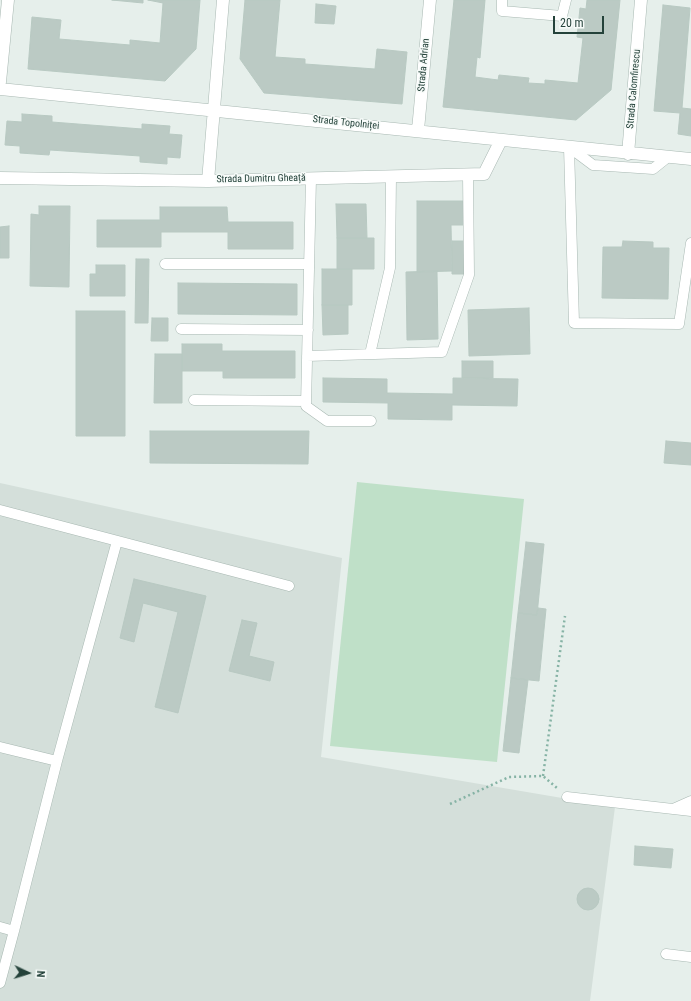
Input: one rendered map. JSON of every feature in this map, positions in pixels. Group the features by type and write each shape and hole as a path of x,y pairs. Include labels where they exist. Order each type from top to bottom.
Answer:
{"street":[{"path":"0,82 8,0"},
{"path":"208,181 223,0"},
{"name":"Strada Adrian","path":"418,130 430,0"},
{"name":"Strada Calomfirescu","path":"628,154 641,0"},
{"name":"Strada Topolniței","path":"0,89 418,130 628,154 691,159"},
{"name":"Strada Dumitru Gheață","path":"0,178 208,181 484,174 501,140"}],"lane":[{"path":"502,0 502,11 562,16 566,0"},
{"path":"569,147 593,165 653,169 668,157"},
{"path":"569,147 574,323 679,324 691,243"},
{"path":"307,356 442,352 469,275 468,174"},
{"path":"370,354 390,268 392,176"},
{"path":"311,178 306,406 327,421 371,421"},
{"path":"165,264 309,264"},
{"path":"182,329 308,330"},
{"path":"194,400 306,401"},
{"path":"0,510 289,586"},
{"path":"0,983 56,761 117,541"},
{"path":"0,747 56,761"},
{"path":"567,797 691,811"},
{"path":"671,809 691,801"},
{"path":"0,928 14,931"},
{"path":"666,954 691,957"}],"path":[{"path":"543,776 565,616"},
{"path":"450,804 509,777 543,776 567,797"}],"shaded area":[{"path":"0,483 342,558 321,757 615,807 590,1001 0,1001"}],"green space":[{"path":"357,482 524,499 497,762 330,746"}],"building":[{"path":"112,0 143,0 143,3"},
{"path":"148,0 200,0 196,49 165,81 28,69 32,17 61,20 59,39 130,45 130,40 160,43 163,3"},
{"path":"245,0 280,0 275,57 305,59 305,64 375,69 377,49 407,52 402,104 264,93 240,59"},
{"path":"454,0 485,0 480,58 477,57 475,77 498,80 499,75 529,78 528,83 545,84 545,80 578,83 583,38 577,37 580,8 586,9 587,0 620,0 611,90 576,120 443,107"},
{"path":"316,4 336,6 334,24 315,23"},
{"path":"663,5 690,8 682,108 691,109 691,136 678,134 680,113 654,111"},
{"path":"22,114 52,116 52,122 142,129 142,124 170,126 169,134 182,135 180,158 167,157 167,164 140,162 140,156 50,150 49,155 20,153 20,146 5,145 7,121 22,122"},
{"path":"417,201 464,201 464,225 451,225 452,271 417,272"},
{"path":"336,204 366,204 367,238 337,238"},
{"path":"39,206 70,206 69,287 30,286 31,214 39,215"},
{"path":"160,207 227,207 228,222 293,222 293,249 228,249 228,232 161,232 161,247 97,247 97,220 160,220"},
{"path":"9,226 9,258 0,258 0,227"},
{"path":"337,238 374,238 374,269 337,269"},
{"path":"452,241 466,241 466,274 452,274"},
{"path":"623,241 653,242 653,248 669,248 668,299 602,298 603,247 622,247"},
{"path":"136,259 149,259 148,323 135,323"},
{"path":"96,265 125,265 125,296 90,296 90,274 96,274"},
{"path":"322,269 352,269 352,305 322,305"},
{"path":"437,271 438,339 407,340 406,272"},
{"path":"178,283 297,284 297,315 178,314"},
{"path":"322,305 348,305 348,334 323,335"},
{"path":"529,308 530,354 469,356 468,310"},
{"path":"76,311 125,311 125,436 76,436"},
{"path":"152,318 168,318 168,341 151,341"},
{"path":"182,344 222,344 222,351 295,351 295,378 223,378 223,371 182,371"},
{"path":"155,354 182,354 182,403 154,403"},
{"path":"462,361 493,361 493,378 462,378"},
{"path":"323,378 387,379 387,393 453,394 453,378 518,379 517,406 452,405 452,420 388,419 388,403 323,402"},
{"path":"150,431 309,431 308,464 150,463"},
{"path":"666,441 691,443 691,465 664,463"},
{"path":"526,542 544,544 537,615 518,613"},
{"path":"134,579 206,596 178,713 155,707 178,612 143,603 134,642 120,638"},
{"path":"538,608 546,609 539,681 511,678 518,613 537,615"},
{"path":"242,620 257,623 249,656 274,662 270,681 229,671"},
{"path":"511,678 528,680 519,753 503,751"},
{"path":"635,846 673,849 671,868 634,865"},
{"path":"588,888 592,889 598,895 598,903 592,909 588,910 584,909 578,903 577,899 578,895 584,889"}]}
